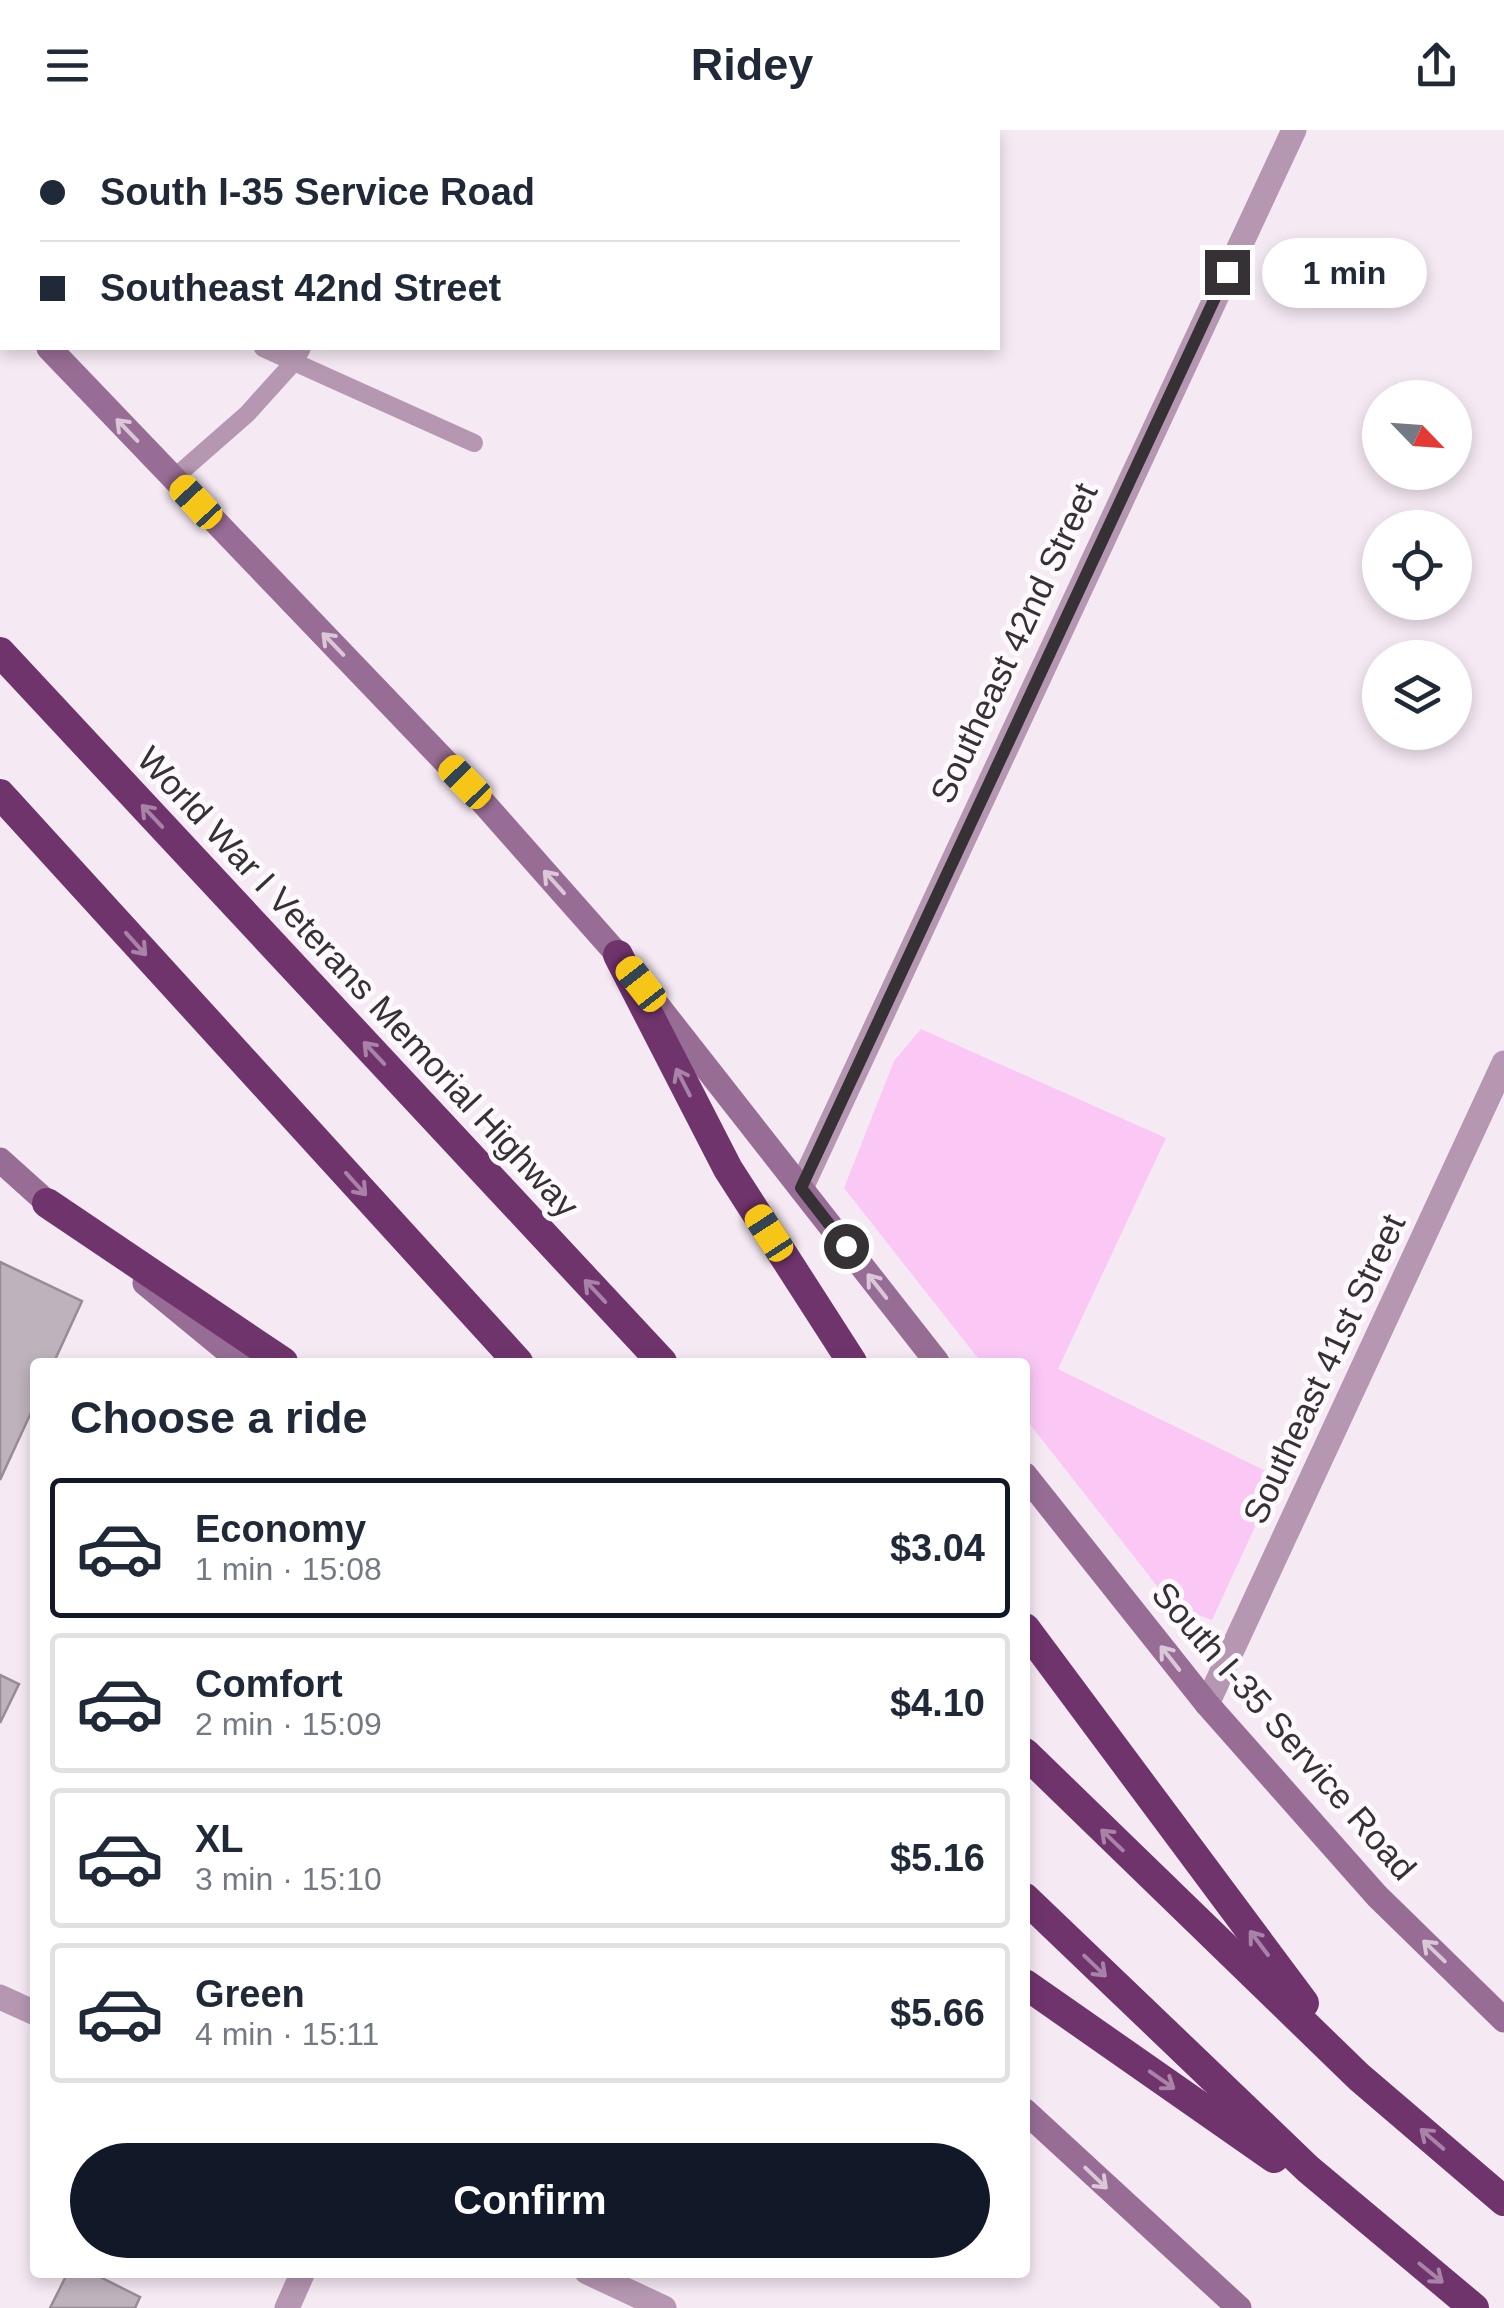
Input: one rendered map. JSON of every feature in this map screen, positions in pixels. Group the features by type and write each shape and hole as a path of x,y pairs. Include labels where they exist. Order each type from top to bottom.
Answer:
{"highway":[{"name":"World War I Veterans Memorial Highway","path":"0,652 658,1358"},
{"path":"0,794 514,1358"},
{"path":"618,955 728,1169 849,1358"},
{"path":"47,1203 277,1358"},
{"path":"1030,1635 1360,2077"},
{"path":"1030,1758 1360,2077 1504,2202"},
{"path":"1030,1903 1294,2156 1474,2308"},
{"path":"1030,1988 1387,2238"}],"main road":[{"path":"51,350 465,782 618,955 934,1358"},
{"path":"0,1160 237,1358"},
{"name":"South I-35 Service Road","path":"1030,1480 1207,1704 1378,1896 1504,2020"},
{"path":"1030,2116 1240,2308"}],"street":[{"name":"Southeast 42nd Street","path":"801,1188 1294,130"},
{"name":"Southeast 41st Street","path":"1207,1704 1504,1063"},
{"path":"0,1997 30,2012"},
{"path":"287,2308 300,2278"},
{"path":"600,2278 664,2308"}],"lane":[{"path":"273,350 298,355 474,444"},
{"path":"174,478 247,414 298,355"}],"shaded area":[{"path":"921,1029 1166,1138 1058,1369 1278,1477 1212,1620 1172,1605 1030,1424 1030,1358 978,1358 844,1188 894,1061"}],"building":[{"path":"0,1262 82,1301 56,1358 30,1358 30,1415 0,1480"},
{"path":"0,1675 19,1684 0,1723"},
{"path":"65,2278 102,2278 140,2297 135,2308 50,2308"}],"route":[{"path":"846,1246 801,1188 1227,272"}]}
